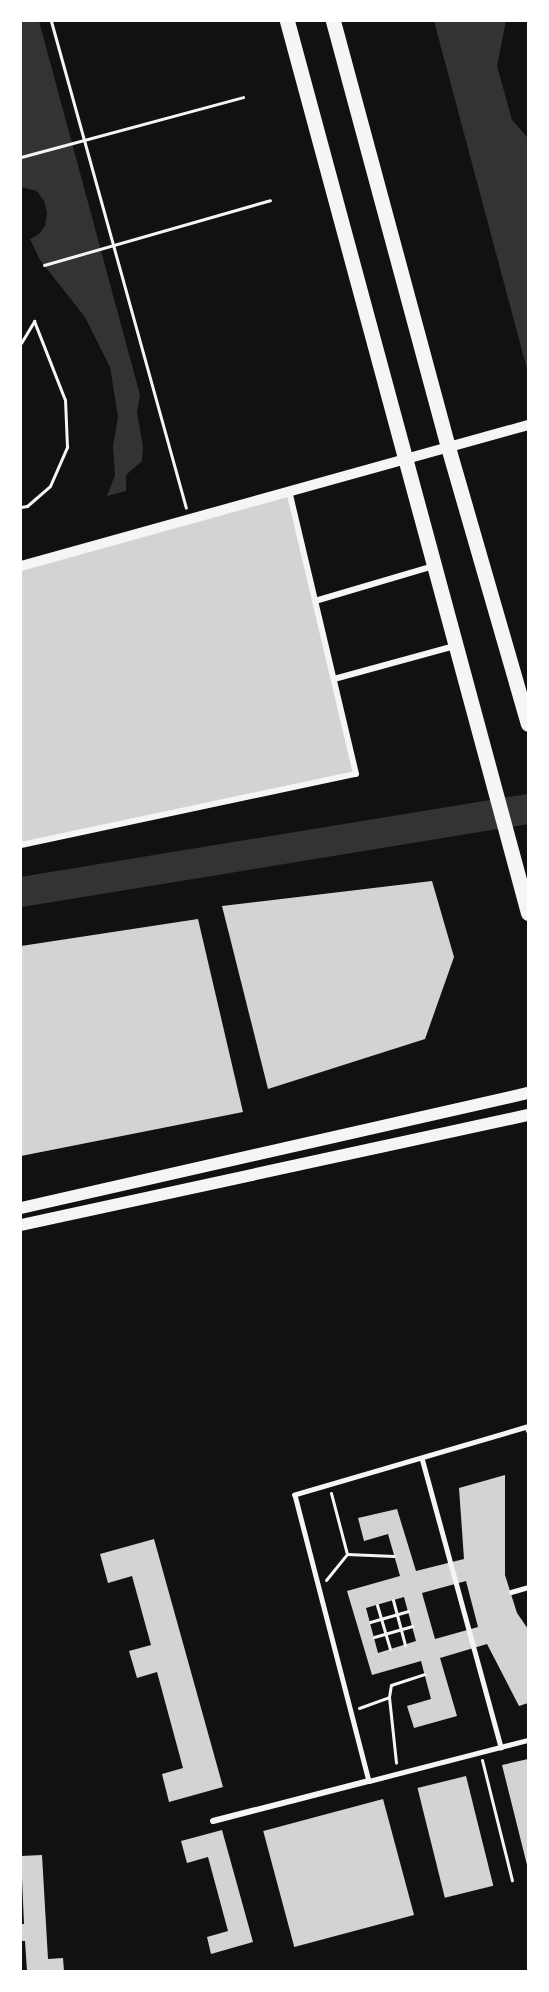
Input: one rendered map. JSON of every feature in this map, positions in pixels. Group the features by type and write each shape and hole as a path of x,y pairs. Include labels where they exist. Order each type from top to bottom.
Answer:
{"main road":[{"path":"287,21 528,913"},
{"path":"333,21 448,447 528,724"},
{"path":"21,1208 528,1093"},
{"path":"21,1225 528,1115"}],"street":[{"path":"21,566 528,424"},
{"path":"21,845 356,774 290,491"},
{"path":"315,601 435,566"},
{"path":"334,679 456,646"},
{"path":"213,1821 369,1781"}],"lane":[{"path":"528,1431 527,1427 296,1495 369,1781 528,1740"},
{"path":"422,1458 501,1747"},
{"path":"511,1592 528,1587"}],"path":[{"path":"51,21 189,519"},
{"path":"21,157 243,97"},
{"path":"44,265 270,200"},
{"path":"21,342 34,321 65,400 67,447 50,486 27,506 21,507"},
{"path":"329,1485 347,1554"},
{"path":"347,1554 394,1556"},
{"path":"319,1588 347,1554"},
{"path":"393,1600 405,1645"},
{"path":"377,1605 390,1649"},
{"path":"370,1622 408,1611"},
{"path":"374,1637 412,1626"},
{"path":"397,1774 395,1736 389,1697 392,1684 424,1674"},
{"path":"351,1711 389,1697"},
{"path":"480,1753 512,1880"}],"shaded area":[{"path":"21,21 39,21 140,395 137,412 143,447 142,461 126,475 126,491 107,496 115,475 113,446 118,417 110,367 85,317 40,260 30,239 39,234 45,226 47,213 44,201 37,191 21,187"},
{"path":"434,21 506,21 497,66 512,120 528,138 528,373"}],"building":[{"path":"289,491 356,774 21,845 21,566"},
{"path":"432,881 454,957 425,1039 268,1089 222,906"},
{"path":"198,919 243,1112 21,1156 21,946"},
{"path":"505,1475 505,1575 517,1613 528,1629 528,1703 519,1706 487,1644 440,1658 457,1716 414,1728 407,1706 431,1699 421,1661 372,1675 347,1591 400,1576 388,1534 364,1541 358,1518 397,1509 416,1571 464,1559 459,1488","holes":["466,1581 478,1627 435,1639 422,1593","404,1597 416,1641 378,1653 366,1608"]},
{"path":"154,1539 223,1787 169,1802 162,1774 183,1768 157,1672 137,1678 129,1651 151,1645 132,1576 108,1583 100,1554"},
{"path":"528,1759 528,1865 527,1865 502,1765"},
{"path":"466,1776 493,1886 445,1898 417,1788"},
{"path":"383,1799 414,1915 294,1947 263,1831"},
{"path":"222,1830 253,1942 211,1954 207,1937 228,1931 208,1857 187,1863 181,1841"},
{"path":"42,1855 48,1959 63,1958 64,1971 27,1971 25,1941 21,1941 21,1924 24,1924 21,1856"}],"waterway":[{"path":"21,892 528,809"}]}
